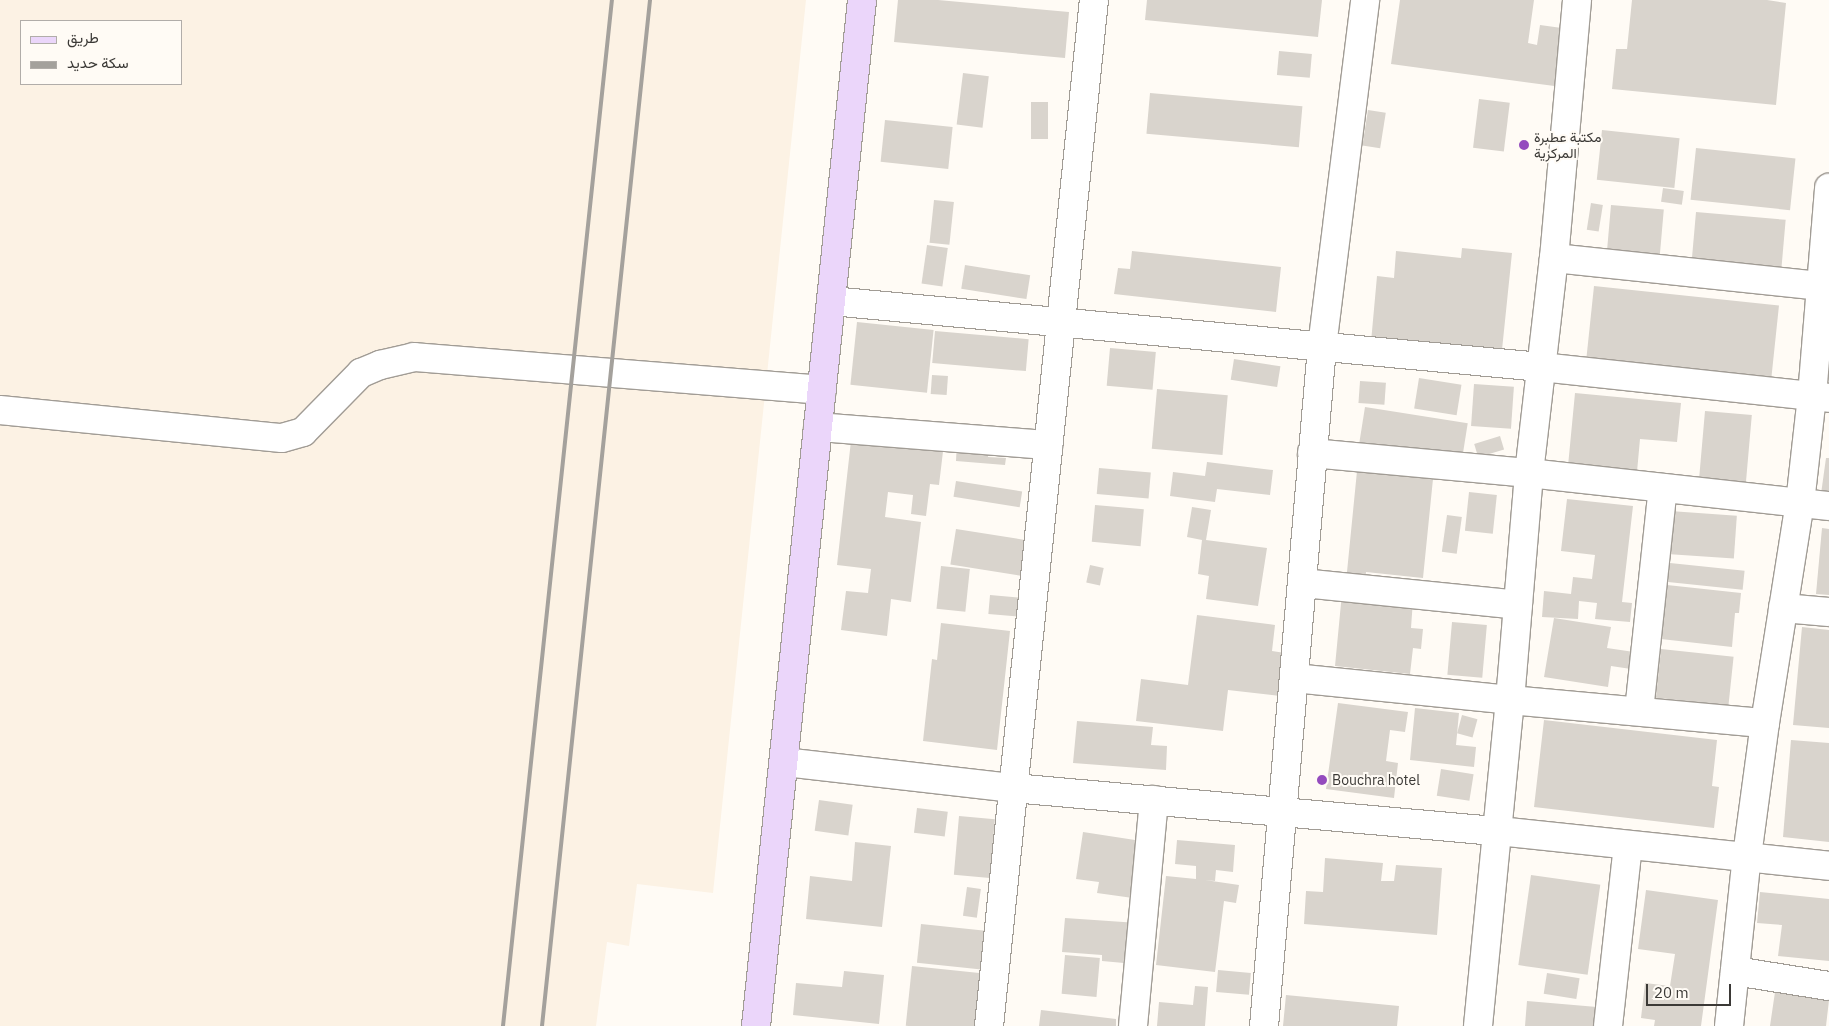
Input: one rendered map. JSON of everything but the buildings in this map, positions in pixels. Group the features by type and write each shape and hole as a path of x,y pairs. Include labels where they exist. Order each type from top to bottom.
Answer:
{"main road":[{"path":"756,1026 862,0"}],"street":[{"path":"989,1026 1094,0"},
{"path":"1264,1026 1322,347 1365,0"},
{"path":"1478,1026 1498,831 1529,473 1554,258 1578,0"},
{"path":"1729,1026 1765,723 1800,503 1820,397 1820,286 1829,188"},
{"path":"1554,258 1820,286"},
{"path":"831,301 1541,367 1820,397"},
{"path":"0,410 282,438 303,432 361,373 380,365 414,357 822,390"},
{"path":"818,427 1048,445"},
{"path":"1312,453 1529,473 1829,506"},
{"path":"1639,711 1663,488"},
{"path":"1303,583 1518,605"},
{"path":"1784,608 1829,612"},
{"path":"1294,678 1765,723"},
{"path":"784,762 1013,788 1498,831 1829,866"},
{"path":"1132,1026 1154,800"},
{"path":"1608,1026 1628,846"},
{"path":"1735,971 1829,986"}],"shaded area":[{"path":"0,0 806,0 713,893 637,884 629,946 607,942 596,1026 0,1026"}],"railway":[{"path":"503,1026 612,0"},
{"path":"542,1026 650,0"}],"place":[{"name":"مكتبة عطبرة المركزية","path":"1524,145"},
{"name":"Bouchra hotel","path":"1322,780"}]}
